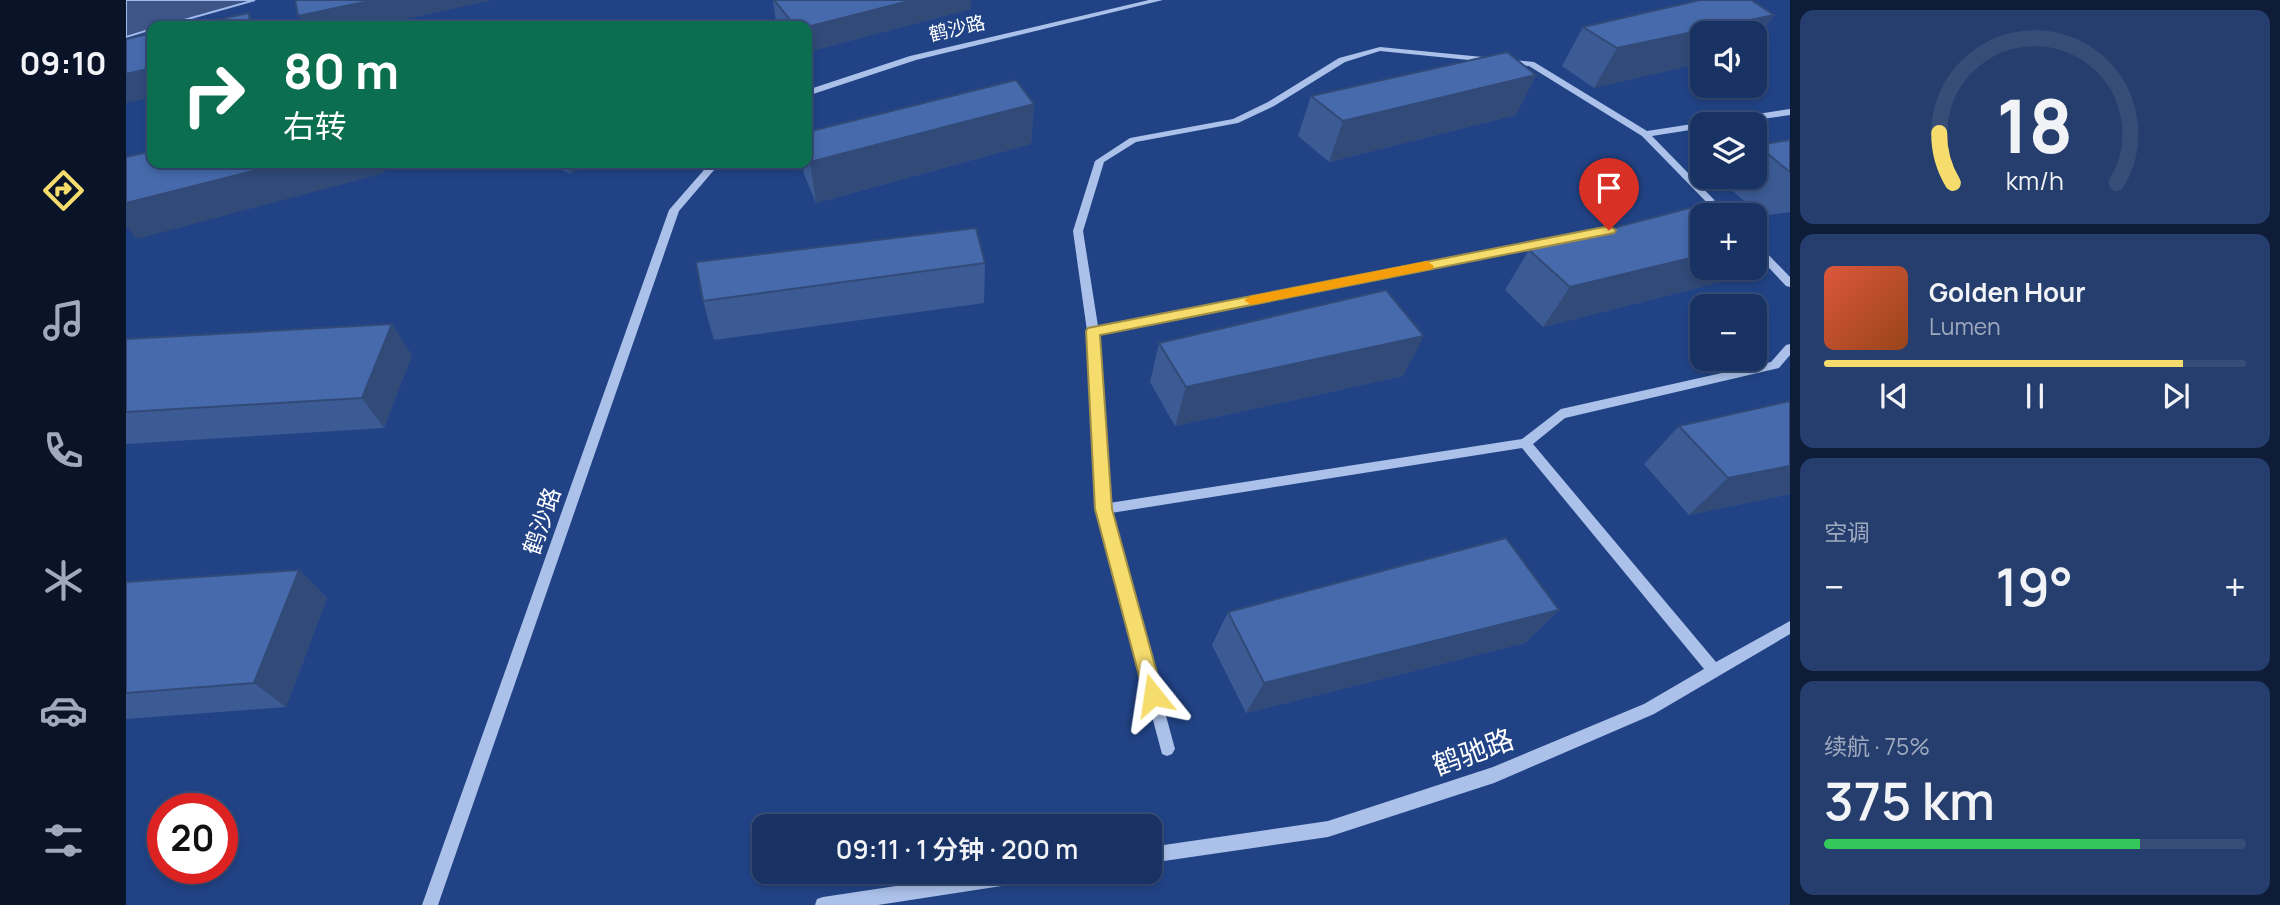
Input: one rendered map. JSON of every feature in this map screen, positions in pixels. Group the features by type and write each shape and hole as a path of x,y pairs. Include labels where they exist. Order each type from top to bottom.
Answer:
{"street":[{"name":"鹤沙路","path":"812,91 913,58 1159,0"},
{"path":"1167,748 1103,509 1093,331 1078,231 1100,161 1133,140 1235,121 1271,104 1342,60 1380,50 1531,64 1645,134 1690,127"},
{"path":"1767,115 1790,112"},
{"name":"鹤沙路","path":"429,905 674,210 711,168"},
{"path":"1093,331 1609,230"},
{"path":"1767,259 1790,283"},
{"path":"1103,509 1525,443 1561,414 1775,365 1790,348"},
{"path":"1525,443 1714,671"},
{"name":"鹤驰路","path":"1162,853 1328,829 1468,784 1649,709 1790,627"},
{"path":"823,905 961,884"}],"lane":[{"path":"1645,134 1712,203"}],"water":[{"path":"126,0 255,0 181,21 147,21 147,31 126,37"}],"building":[{"path":"295,0 374,0 298,16"},
{"path":"774,0 913,0 812,26 812,21 791,21"},
{"path":"1700,0 1751,0 1774,15 1745,21 1690,21 1690,33 1617,48 1583,27"},
{"path":"249,13 250,21 210,21"},
{"path":"147,34 147,69 126,74 126,39"},
{"path":"1507,52 1536,75 1343,121 1311,96"},
{"path":"1016,80 1034,104 812,161 812,131"},
{"path":"1790,140 1790,172 1767,153 1767,143"},
{"path":"147,152 147,168 265,168 126,203 126,157"},
{"path":"1690,208 1690,258 1570,287 1529,250"},
{"path":"976,228 985,263 703,301 696,262"},
{"path":"1386,290 1424,336 1186,387 1159,343"},
{"path":"392,324 362,398 126,412 126,339"},
{"path":"1790,401 1790,466 1728,478 1679,426"},
{"path":"1506,538 1559,610 1264,683 1228,612"},
{"path":"299,570 254,683 126,693 126,582"}],"slow traffic":[{"path":"1251,300 1427,266"}],"route":[{"path":"1153,695 1103,509 1093,331 1609,230"}]}
